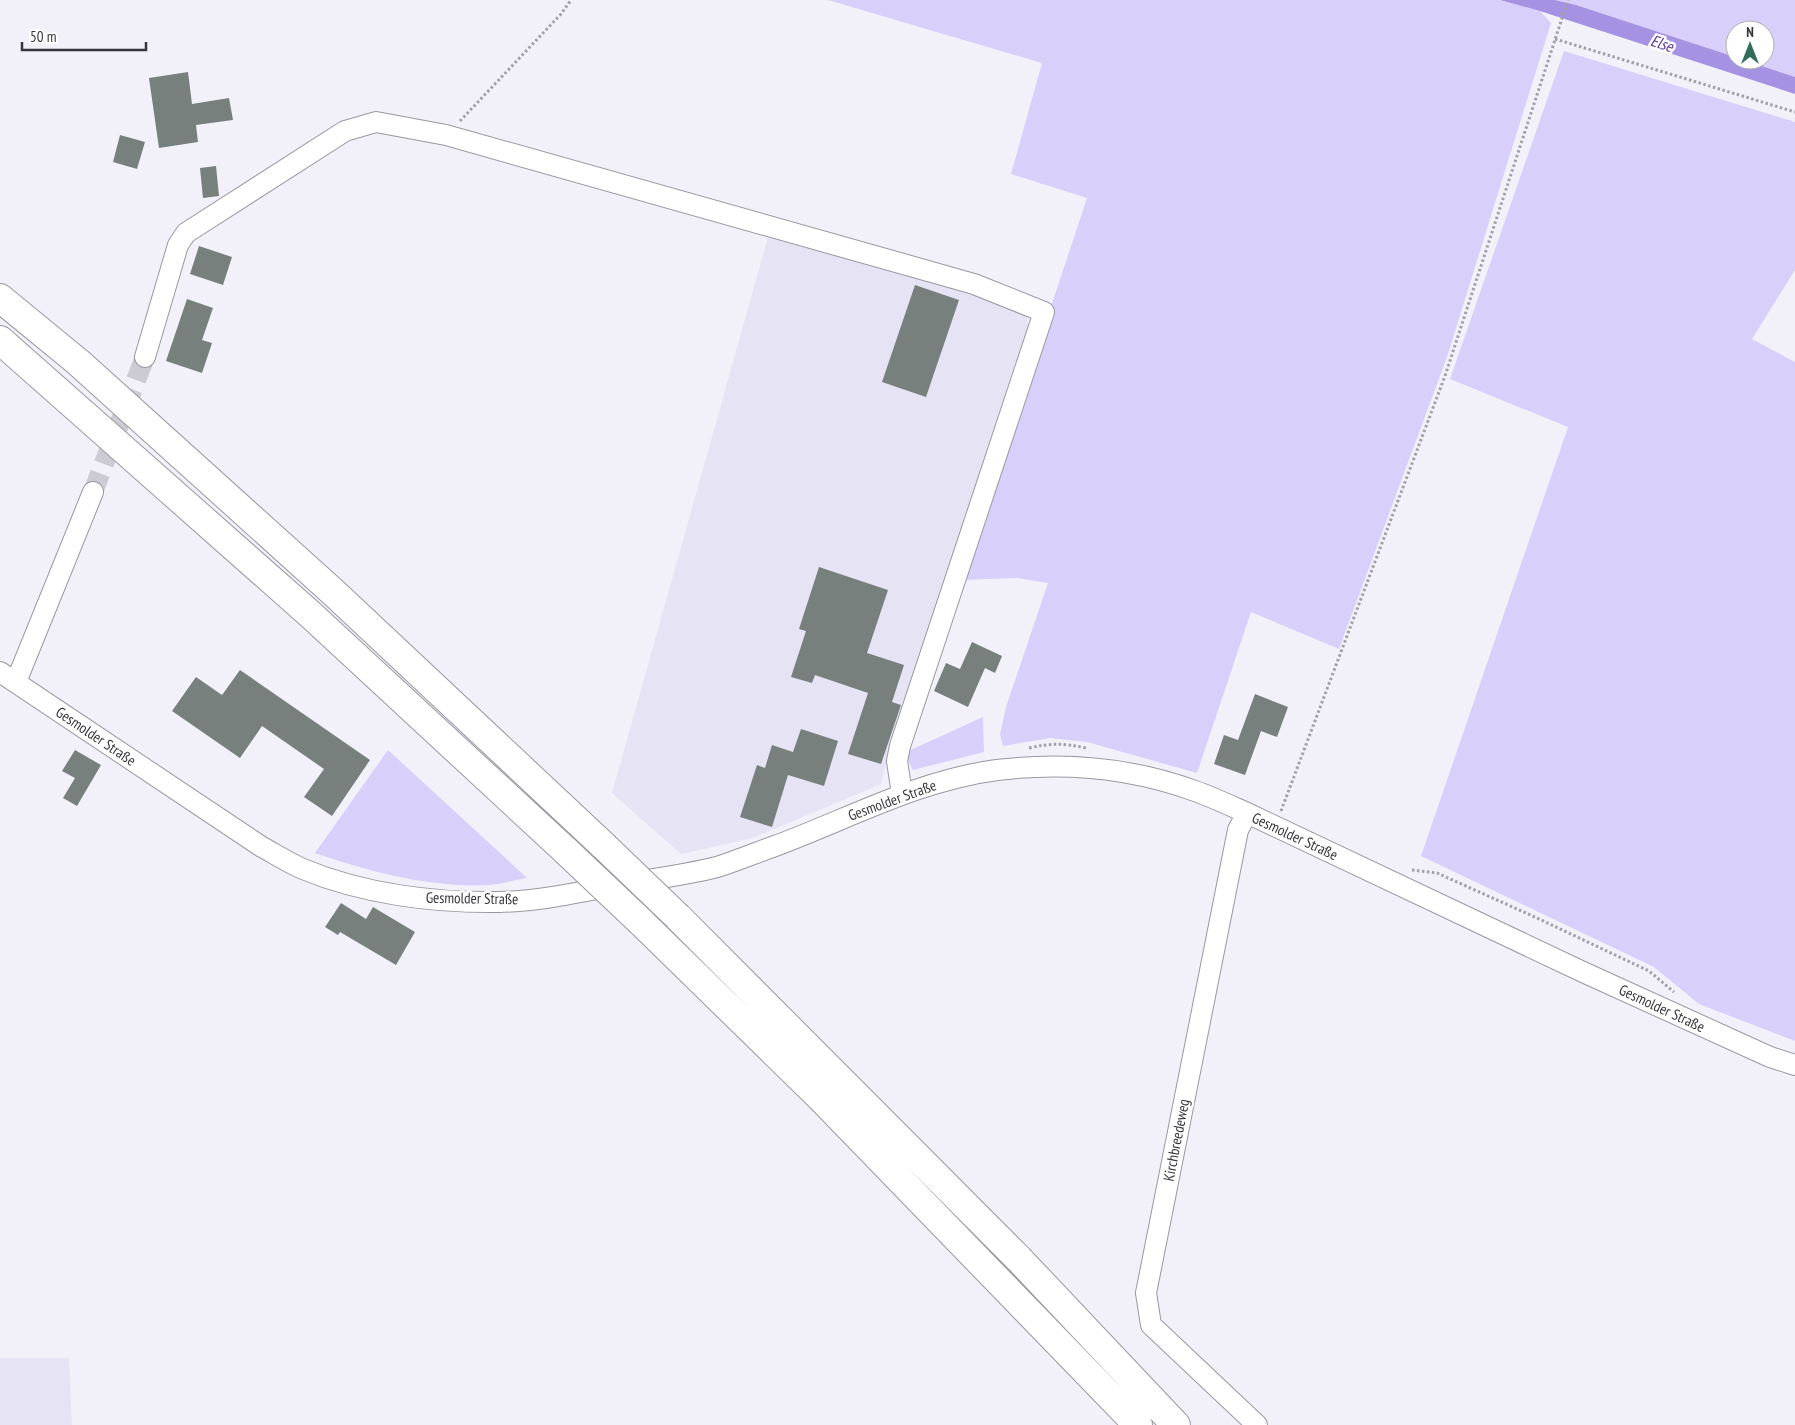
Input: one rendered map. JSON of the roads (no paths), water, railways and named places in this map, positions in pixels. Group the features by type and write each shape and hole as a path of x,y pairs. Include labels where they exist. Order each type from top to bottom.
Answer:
{"highway":[{"path":"0,298 78,362 333,592 604,846 678,917 1019,1259 1176,1425"},
{"path":"0,340 311,615 641,922 822,1099 1138,1425"}],"street":[{"path":"145,357 178,245 186,233 345,131 376,122 446,135 974,284 1044,312 900,746 897,761 902,794"},
{"path":"8,677 92,492"},
{"name":"Gesmolder Straße","path":"8,677 262,847 286,860 302,868 345,883 387,893 428,898 501,902 549,897 699,871 732,862 769,848 902,794 948,780 996,770 1050,766 1084,767 1146,777 1194,790 1246,813 1583,972 1770,1057 1795,1065"},
{"name":"Kirchbreedeweg","path":"1246,813 1238,830 1146,1293 1151,1325 1257,1425"}],"water":[{"name":"Else","path":"1500,0 1555,0 1576,5 1725,54 1725,70 1774,70 1795,77 1795,94 1540,11"}],"tunnel":[{"path":"93,492 145,357"}]}
